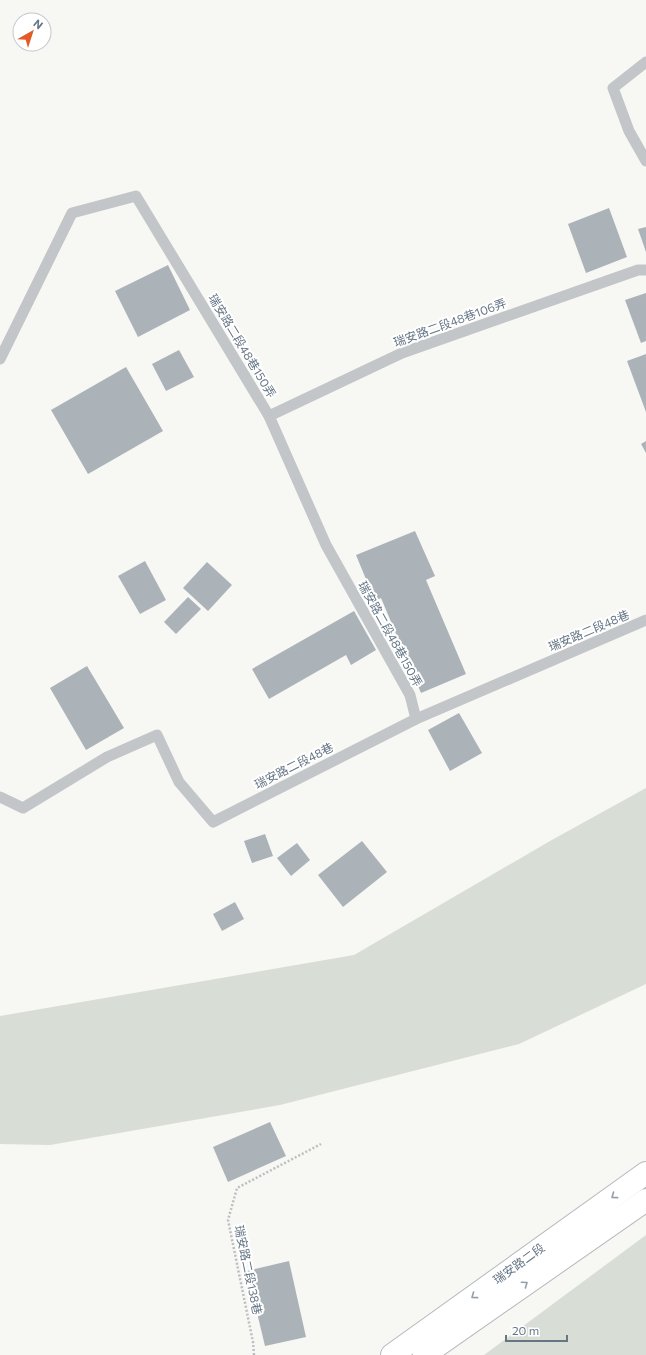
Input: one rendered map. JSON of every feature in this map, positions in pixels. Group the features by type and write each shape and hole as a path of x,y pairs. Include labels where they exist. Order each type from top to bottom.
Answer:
{"main road":[{"name":"瑞安路二段","path":"392,1355 646,1173"},
{"name":"瑞安路二段","path":"424,1355 646,1200"}],"lane":[{"path":"646,62 613,88 629,131 646,161"},
{"name":"瑞安路二段48巷150弄","path":"0,359 72,213 136,196 269,416 326,545 410,695 416,719"},
{"name":"瑞安路二段48巷106弄","path":"269,416 402,353 638,270 646,270"},
{"name":"瑞安路二段48巷","path":"0,797 23,808 107,757 157,735 179,782 213,822 416,719 646,620"}],"path":[{"name":"瑞安路二段138巷","path":"254,1355 253,1342 228,1220 237,1188 320,1144"}],"shaded area":[{"path":"646,788 646,984 519,1044 280,1105 50,1145 0,1144 0,1016 354,955 550,841"},
{"path":"646,1235 646,1355 484,1355"}],"building":[{"path":"609,208 627,257 586,273 568,224"},
{"path":"646,227 646,252 638,229"},
{"path":"168,265 190,310 138,337 115,291"},
{"path":"646,293 646,341 641,343 625,300"},
{"path":"179,350 194,377 166,391 152,364"},
{"path":"646,354 646,412 627,361"},
{"path":"126,367 163,431 88,474 51,410"},
{"path":"646,441 646,453 641,444"},
{"path":"415,531 435,576 426,580 466,674 421,693 381,598 375,601 356,555"},
{"path":"145,561 166,600 140,614 118,576"},
{"path":"207,562 232,585 208,611 183,588"},
{"path":"188,597 201,609 176,634 164,622"},
{"path":"354,611 376,650 351,665 346,655 269,699 252,669"},
{"path":"87,666 124,728 86,750 50,688"},
{"path":"459,713 482,753 450,771 428,730"},
{"path":"265,834 273,856 252,863 244,841"},
{"path":"362,841 387,872 343,907 318,875"},
{"path":"297,843 310,860 291,876 277,858"},
{"path":"235,902 244,919 222,931 213,914"},
{"path":"270,1122 286,1156 228,1182 213,1147"},
{"path":"289,1261 306,1337 265,1346 247,1271"}]}
